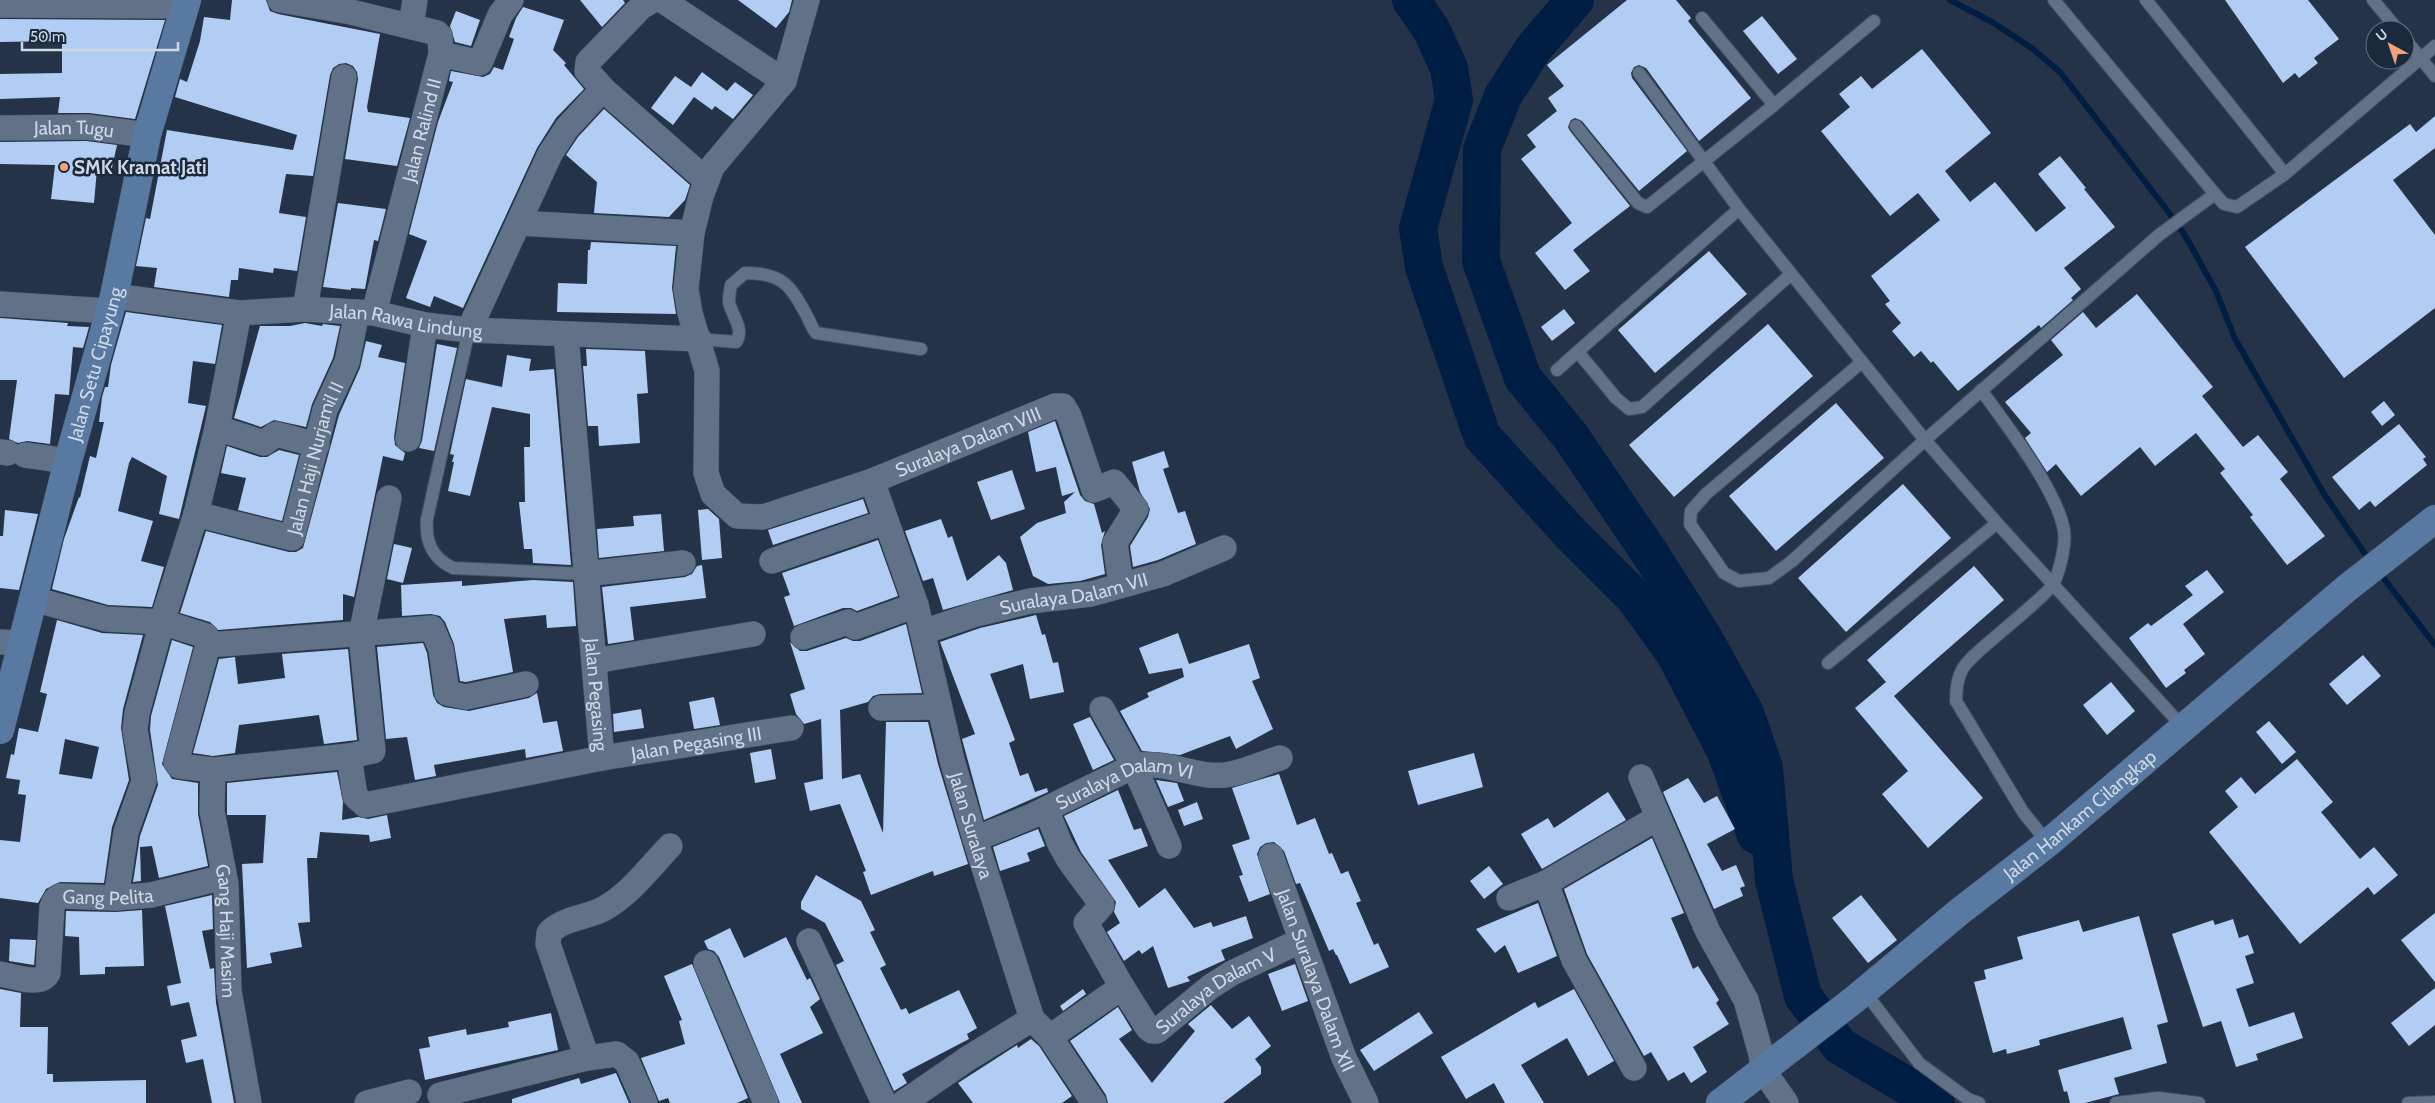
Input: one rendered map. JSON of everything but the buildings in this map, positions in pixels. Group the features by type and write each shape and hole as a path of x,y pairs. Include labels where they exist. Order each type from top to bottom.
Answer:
{"street":[{"path":"280,0 351,12 437,33 440,36 441,54"},
{"path":"411,26 415,0"},
{"name":"Jalan Ralind II","path":"365,313 441,54 480,63 500,15 510,0"},
{"path":"706,180 589,76 586,71 588,62 648,2 784,81 807,0"},
{"path":"0,5 186,3"},
{"name":"Jalan Setu Cipayung","path":"0,730 11,642 33,599 111,303 147,135 186,3"},
{"path":"305,309 344,77"},
{"name":"Suralaya Dalam VIII","path":"784,81 712,167 706,180 692,232 686,289 690,313 699,338 706,371 706,473 714,494 737,516 763,517 872,482 1054,406 1063,406 1069,416 1094,490 1114,482 1136,509 1115,543 1120,585"},
{"path":"469,330 554,147 567,128 603,89"},
{"name":"Jalan Tugu","path":"0,128 87,126 147,135"},
{"path":"518,222 692,232"},
{"name":"Jalan Rawa Lindung","path":"0,304 111,303 239,313 305,309 365,313 425,325 469,330 566,335 699,338"},
{"path":"116,898 126,832 144,781 135,721 162,622 196,514 217,428 239,313"},
{"name":"Jalan Haji Nurjamil II","path":"196,514 292,538 318,445 325,410 347,362 365,313"},
{"path":"408,439 425,325"},
{"name":"Jalan Pegasing","path":"348,756 355,796 365,805 602,758 566,335"},
{"path":"217,428 264,443 276,434 318,445"},
{"path":"11,454 68,461"},
{"name":"Jalan Suralaya","path":"872,482 916,605 939,707 974,840 1032,1019"},
{"path":"33,599 106,619 162,622 206,636 208,645 176,762 179,766 207,769 348,756 373,751 361,635 389,498"},
{"name":"Jalan Hankam Cilangkap","path":"1720,1103 1860,995 1959,912 2048,843 2182,726 2233,687 2347,588 2434,521"},
{"path":"772,561 886,522"},
{"name":"Suralaya Dalam VII","path":"922,632 976,614 1030,602 1091,594 1163,574 1224,548"},
{"path":"585,574 683,563"},
{"path":"803,637 848,622 855,626 916,605"},
{"path":"208,645 361,635 432,628 441,649 447,693 466,697 526,684"},
{"path":"594,661 753,634"},
{"path":"881,708 939,707"},
{"path":"1102,709 1134,766 1169,846"},
{"name":"Jalan Pegasing III","path":"602,758 792,728"},
{"name":"Suralaya Dalam VI","path":"974,840 1046,809 1134,766 1146,764 1174,766 1201,774 1226,775 1280,758"},
{"name":"Gang Haji Masim","path":"207,769 212,811 224,877 229,990 249,1103"},
{"path":"1641,777 1657,818 1708,932 1746,1000 1761,1054 1763,1070 1786,1103"},
{"path":"1046,809 1060,844 1069,860 1102,905 1086,923 1122,986 1050,1038"},
{"path":"1509,898 1546,883 1657,818"},
{"path":"587,1058 548,944 549,933 558,925 588,916 618,900 670,846"},
{"name":"Jalan Suralaya Dalam XII","path":"1271,856 1300,941 1344,1058 1366,1103"},
{"name":"Gang Pelita","path":"0,974 39,980 46,976 52,907 58,898 65,895 116,898 151,895 224,877"},
{"path":"1546,883 1574,960 1634,1068"},
{"path":"809,941 884,1103"},
{"name":"Suralaya Dalam V","path":"1122,986 1148,1028 1152,1031 1157,1031 1210,987 1232,972 1300,941"},
{"path":"706,963 766,1103"},
{"path":"903,1103 1032,1019 1050,1038 1094,1103"},
{"path":"440,1095 587,1058 618,1054 627,1062 645,1103"},
{"path":"367,1103 409,1092"}],"lane":[{"path":"2054,0 2215,194 2224,204 2237,207 2285,174 2435,46"},
{"path":"2146,0 2285,174"},
{"path":"2373,0 2390,20"},
{"path":"1702,18 1774,105"},
{"path":"1576,126 1642,206 1647,207 1774,105 1874,21"},
{"path":"2415,51 2435,76"},
{"path":"1640,73 1739,210 1924,440 2182,726"},
{"path":"1862,362 1701,498 1691,511 1690,524 1724,573 1738,581 1769,578 1792,562 1924,440 2159,235 2215,194"},
{"path":"1556,370 1739,210"},
{"path":"699,338 736,342 739,338 738,326 729,302 731,285 745,273 754,273 779,278 788,285 816,333 920,349"},
{"path":"1578,352 1616,398 1629,409 1642,408 1790,275"},
{"path":"469,330 427,519 426,533 432,550 444,564 461,570 585,574"},
{"path":"1981,390 2036,470 2057,510 2064,531 2062,552 2053,584 1968,660 1956,680 1956,701 2024,812 2048,843"},
{"path":"1828,663 1997,523"},
{"path":"1860,995 1919,1062 1968,1099 1980,1103"},
{"path":"2116,1103 2158,1098 2199,1103"},
{"path":"2408,1103 2435,1102"}],"waterway":[{"path":"1411,0 1431,29 1449,68 1454,100 1418,228 1424,267 1482,436 1570,533 1634,597 1674,652 1726,752 1756,835"},
{"path":"1575,0 1533,49 1503,96 1482,149 1481,261 1523,378 1571,437 1651,555 1703,637 1745,713 1764,768 1774,880 1803,996 1840,1046 1936,1103"},
{"path":"1950,0 1992,22 2033,49 2060,72 2167,210 2186,237 2216,291 2235,339 2324,494 2370,561"},
{"path":"2378,571 2435,645"}],"place":[{"name":"SMK Kramat Jati","path":"64,167"}]}
